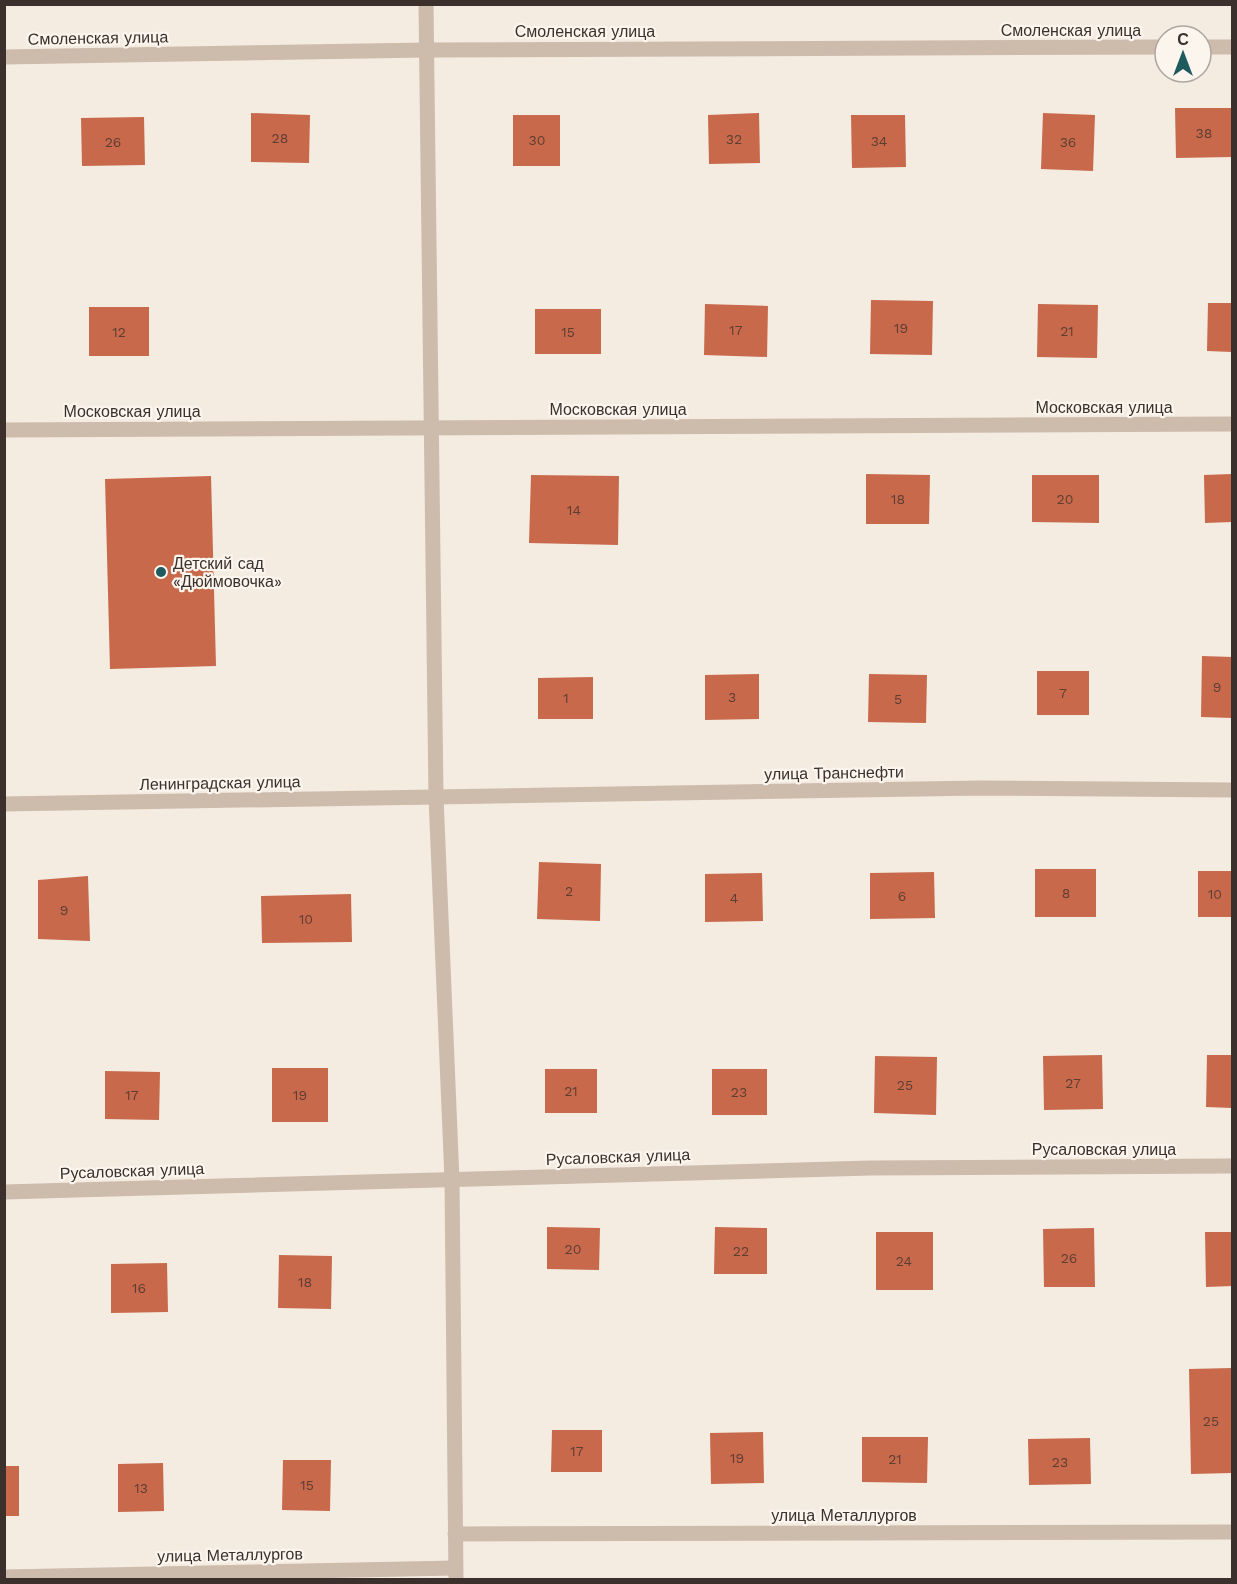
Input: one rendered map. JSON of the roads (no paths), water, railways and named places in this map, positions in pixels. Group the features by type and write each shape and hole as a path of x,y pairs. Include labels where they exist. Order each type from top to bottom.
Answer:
{"street":[{"path":"426,4 436,797 452,1180 455,1574"},
{"name":"Смоленская улица","path":"4,57 427,50 1153,47"},
{"path":"1213,47 1233,47"},
{"name":"Московская улица","path":"4,430 1233,424"},
{"name":"улица Транснефти","path":"436,797 981,788 1233,790"},
{"name":"Ленинградская улица","path":"4,804 436,797"},
{"name":"Русаловская улица","path":"4,1192 871,1168 1233,1166"},
{"name":"улица Металлургов","path":"455,1534 1233,1532"},
{"name":"улица Металлургов","path":"4,1577 455,1574"}],"place":[{"name":"Детский сад «Дюймовочка»","path":"161,572"}]}
